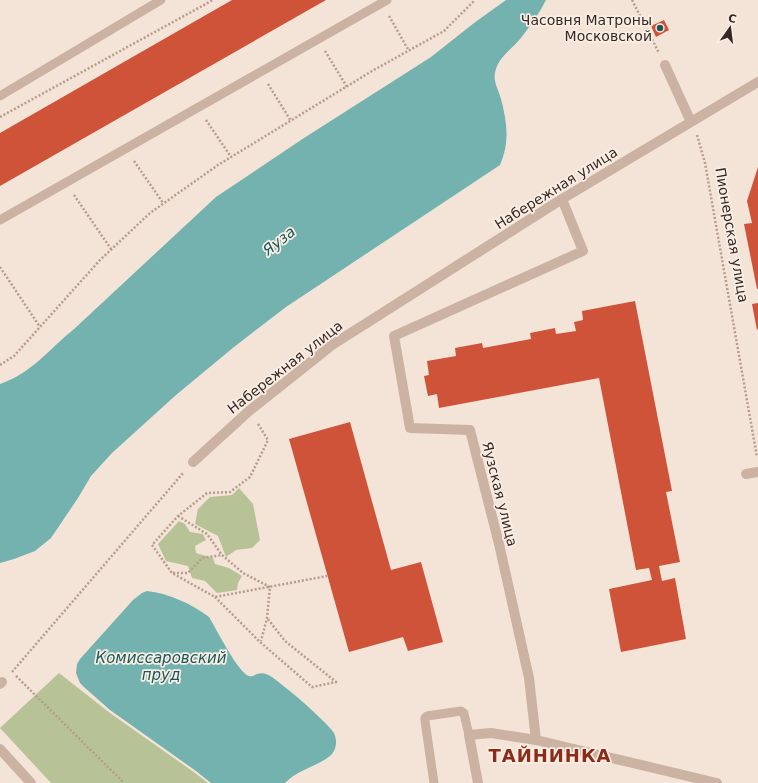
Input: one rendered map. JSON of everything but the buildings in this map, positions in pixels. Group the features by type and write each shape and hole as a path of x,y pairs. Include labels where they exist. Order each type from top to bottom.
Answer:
{"street":[{"path":"665,65 692,122"},
{"name":"Набережная улица","path":"193,462 249,411 332,345 562,199 758,82"},
{"name":"Яузская улица","path":"536,740 529,678 499,544 470,430 410,428 394,336 583,251 562,199"},
{"path":"746,474 758,472"},
{"path":"478,783 469,735 491,732 536,740 717,783"},
{"path":"0,749 31,783"}],"lane":[{"path":"0,96 161,0"},
{"path":"0,220 384,2"},
{"path":"434,783 425,721 426,717 461,711 464,713 469,735"}],"path":[{"path":"0,117 213,0"},
{"path":"0,365 14,356 100,260 150,212 231,158 291,121 444,31 475,0"},
{"path":"632,0 665,65"},
{"path":"384,2 409,51"},
{"path":"318,39 347,87"},
{"path":"261,72 291,121"},
{"path":"197,108 231,158"},
{"name":"Пионерская улица","path":"692,122 705,164 758,464"},
{"path":"125,148 163,203"},
{"path":"66,182 111,249"},
{"path":"0,267 40,327"},
{"path":"249,411 268,440 250,477 230,492 207,493 178,516 152,545 172,573 215,597 260,642 312,687 336,682 285,641 267,618"},
{"path":"1,683 193,462"},
{"path":"178,516 207,534 222,555 243,573 270,586"},
{"path":"172,573 188,573 202,558 222,555"},
{"path":"215,597 327,576"},
{"path":"260,642 267,618 270,586"},
{"path":"12,672 124,783"}],"green space":[{"path":"239,488 253,504 260,540 252,548 236,550 226,557 218,536 195,524 198,509 210,497 232,495"},
{"path":"179,521 185,524 190,532 203,534 206,540 195,546 196,553 213,558 215,564 229,568 242,576 238,583 237,590 217,593 205,581 192,578 188,566 166,561 158,544"},
{"path":"59,673 110,713 208,783 51,783 0,728"}],"water":[{"name":"Яуза","path":"506,0 546,0 528,29 518,42 500,60 496,69 495,81 501,99 506,124 505,148 500,165 286,307 234,347 176,395 112,453 91,476 51,538 35,551 0,563 0,384 21,374 31,367 216,197 304,138 431,57"},
{"name":"Комиссаровский пруд","path":"147,591 163,594 180,600 209,617 233,659 244,673 252,676 263,673 272,677 302,701 331,729 336,738 336,747 332,754 321,762 296,774 285,783 211,783 110,710 85,688 80,683 76,673 77,664 80,659 133,600"}],"place":[{"name":"Часовня Матроны Московской","path":"660,28"}],"district":[{"name":"ТАЙНИНКА","path":"550,756"}]}
